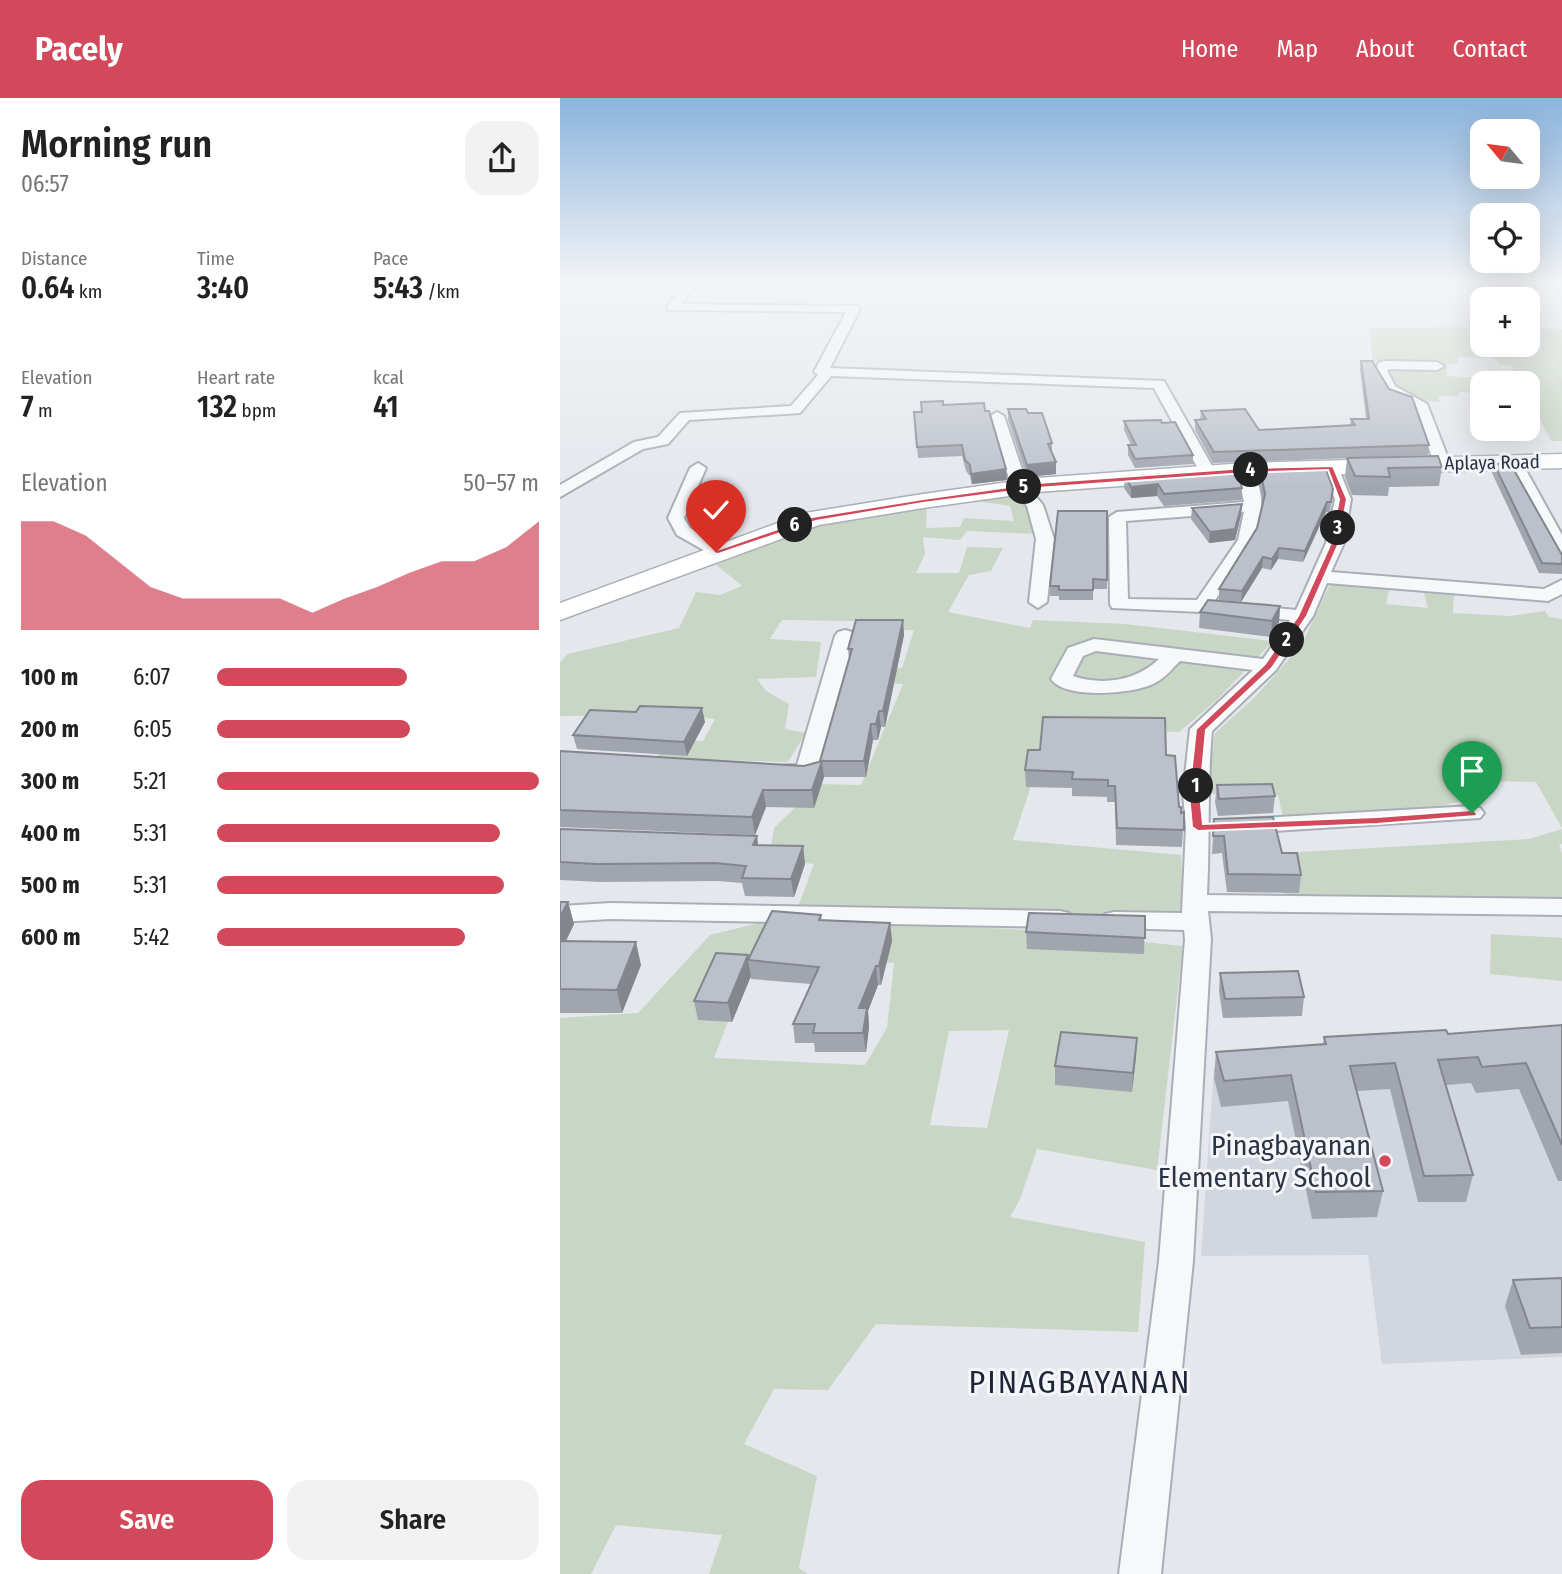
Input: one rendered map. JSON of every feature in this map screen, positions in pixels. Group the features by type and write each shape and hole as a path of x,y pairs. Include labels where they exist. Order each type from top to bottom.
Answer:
{"street":[{"path":"832,351 821,372 1159,384 1208,473"},
{"path":"1437,366 1385,365 1380,371 1389,389 1420,404 1442,463"},
{"path":"560,492 639,445 663,440 685,416 795,410 828,372"},
{"path":"997,416 1020,488 1035,505 1045,540 1038,602"},
{"path":"1513,461 1554,522 1562,550"},
{"name":"Aplaya Road","path":"560,612 716,552 814,519 1020,488 1245,470 1562,461"},
{"path":"1140,1574 1176,1261 1196,913 1198,827 1195,794 1201,729 1269,666 1303,616 1335,543 1343,499 1330,467"},
{"path":"698,468 676,518 684,531 716,552"},
{"path":"1202,606 1247,540 1252,506 1245,470"},
{"path":"1252,506 1117,517 1119,604 1202,606 1303,616"},
{"path":"1321,577 1548,596 1562,586"},
{"path":"761,770 806,773 845,636"},
{"path":"1176,654 1149,678 1131,685 1071,684 1061,679 1075,652 1094,645 1176,654 1269,666"},
{"path":"1198,827 1377,820 1472,813"},
{"path":"560,914 610,911 1196,913 1562,907"}],"shaded area":[{"name":"Pinagbayanan Elementary School","path":"1562,1044 1562,1357 1382,1364 1368,1255 1201,1256 1214,1067"}],"green space":[{"path":"1372,351 1470,351 1470,357 1540,357 1540,351 1562,351 1562,441 1551,441 1540,419 1540,371 1514,371 1511,365 1500,364 1493,358 1458,357 1458,364 1447,364 1447,376 1470,377 1470,393 1438,396 1440,402 1391,398 1373,361"},
{"path":"1014,491 1027,503 1038,534 967,531 960,540 923,537 925,554 916,573 959,573 967,547 1003,548 991,571 969,575 948,612 1030,628 1033,620 1125,624 1273,641 1217,700 1179,732 1051,726 1013,840 1181,855 1184,916 798,907 814,864 769,859 774,828 819,784 861,785 903,684 841,680 842,668 902,668 914,630 856,630 855,621 782,620 770,639 821,642 816,677 757,679 766,691 789,704 785,729 806,733 788,762 655,758 672,742 703,741 715,719 687,715 560,716 560,662 568,654 679,628 696,592 720,595 742,586 708,558 813,522 927,504 926,528 960,527 964,518 1014,521 1010,506 983,502 982,496"},
{"path":"1332,580 1390,585 1386,604 1428,608 1423,589 1454,593 1453,613 1510,616 1545,611 1549,617 1562,619 1562,828 1536,782 1472,781 1475,798 1423,810 1283,817 1278,795 1206,794 1215,733 1254,698 1301,646"},
{"path":"1562,829 1562,844 1559,844 1562,854 1562,898 1284,899 1284,853 1529,839"},
{"path":"788,920 1014,929 1183,946 1157,1170 1037,1149 1020,1199 1010,1217 1145,1242 1138,1332 876,1324 828,1390 774,1389 744,1444 817,1476 799,1568 808,1574 709,1574 722,1535 616,1525 591,1574 560,1574 560,1018 638,1013 710,935 767,921 714,1058 865,1065 887,1028 894,963 824,961","holes":["1009,1030 987,1128 930,1125 949,1031"]},
{"path":"1491,934 1562,938 1562,981 1490,974"}],"building":[{"path":"1361,361 1372,361 1389,389 1412,397 1429,445 1214,452 1195,420 1206,419 1201,411 1245,409 1259,430 1355,425 1351,419 1369,419"},
{"path":"943,401 943,405 984,403 985,411 989,411 1006,469 971,474 962,445 917,447 914,412 922,412 921,402"},
{"path":"1008,409 1026,409 1028,413 1042,413 1052,443 1048,444 1056,462 1027,465"},
{"path":"1161,420 1162,423 1175,422 1193,455 1135,459 1128,445 1136,445 1124,421"},
{"path":"1438,456 1442,467 1388,468 1390,477 1355,476 1347,458"},
{"path":"1510,463 1562,555 1562,564 1542,563 1494,464"},
{"path":"1325,467 1333,488 1331,502 1327,502 1305,551 1279,548 1272,559 1263,557 1242,591 1219,589 1257,528 1265,494 1260,469"},
{"path":"1237,469 1242,488 1164,494 1158,484 1131,487 1125,477"},
{"path":"1242,504 1235,529 1210,532 1192,508"},
{"path":"1058,511 1107,511 1107,580 1093,579 1093,590 1059,590 1059,586 1050,586"},
{"path":"1208,600 1280,606 1272,621 1200,612"},
{"path":"856,620 903,620 883,711 879,711 876,724 871,724 864,761 820,761 852,649 848,649"},
{"path":"640,706 702,708 684,742 573,735 590,710 636,712"},
{"path":"1043,717 1165,718 1166,755 1175,756 1179,807 1181,813 1184,812 1184,830 1117,828 1115,786 1108,786 1108,780 1072,779 1073,772 1025,770 1028,750 1040,750"},
{"path":"560,751 804,766 822,761 812,790 763,790 752,817 560,810"},
{"path":"1272,784 1275,796 1219,799 1217,785"},
{"path":"1273,817 1282,853 1297,853 1301,875 1228,874 1224,836 1213,836 1214,819"},
{"path":"560,829 757,836 753,845 803,846 791,879 742,878 746,866 715,863 560,862"},
{"path":"560,902 568,902 560,917"},
{"path":"772,911 821,915 819,920 890,923 879,966 876,966 859,1008 867,1008 863,1033 813,1033 815,1024 793,1024 819,967 748,960"},
{"path":"1029,913 1145,916 1145,938 1026,932"},
{"path":"560,941 636,942 617,990 560,989"},
{"path":"716,953 748,955 728,1003 694,1001"},
{"path":"1298,971 1304,997 1225,999 1220,973"},
{"path":"1562,1025 1562,1145 1526,1063 1482,1067 1478,1057 1438,1060 1473,1175 1424,1176 1395,1063 1350,1066 1383,1191 1316,1192 1291,1075 1224,1081 1216,1052 1326,1044 1324,1037 1446,1030 1448,1034"},
{"path":"1061,1032 1137,1038 1133,1073 1055,1066"},
{"path":"1562,1278 1562,1327 1530,1328 1513,1280"}],"place":[{"name":"Pinagbayanan Elementary School","path":"1385,1161"}],"district":[{"name":"PINAGBAYANAN","path":"1080,1382"}],"route":[{"path":"716,552 814,519 1037,485 1245,470 1330,467 1343,499 1335,543 1303,616 1269,666 1201,729 1195,794 1198,827 1377,820 1472,813"}]}
